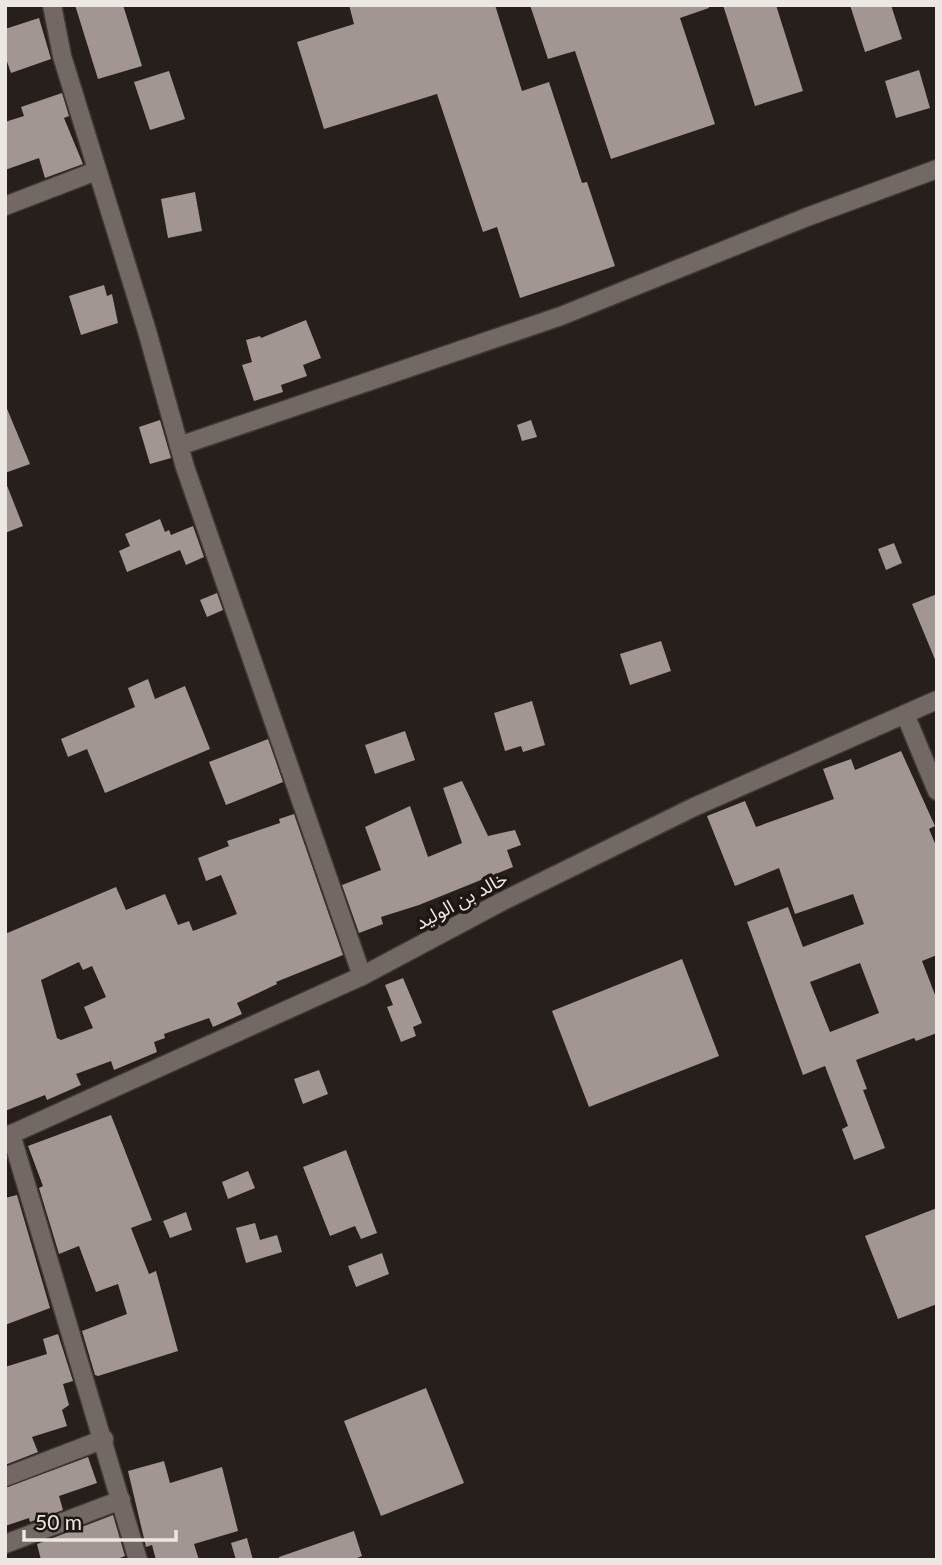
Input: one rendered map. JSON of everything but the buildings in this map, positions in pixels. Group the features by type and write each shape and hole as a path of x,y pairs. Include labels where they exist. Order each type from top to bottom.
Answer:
{"street":[{"path":"52,5 62,55 147,331 179,446 255,674 362,976"},
{"path":"179,446 561,316 807,217 937,169"},
{"path":"5,206 96,171"},
{"name":"خالد بن الوليد","path":"8,1135 362,976 501,902 694,807 937,700"},
{"path":"905,714 937,791"},
{"path":"8,1135 104,1439 138,1560"},
{"path":"5,1477 104,1439"},
{"path":"5,1544 121,1500"}]}
